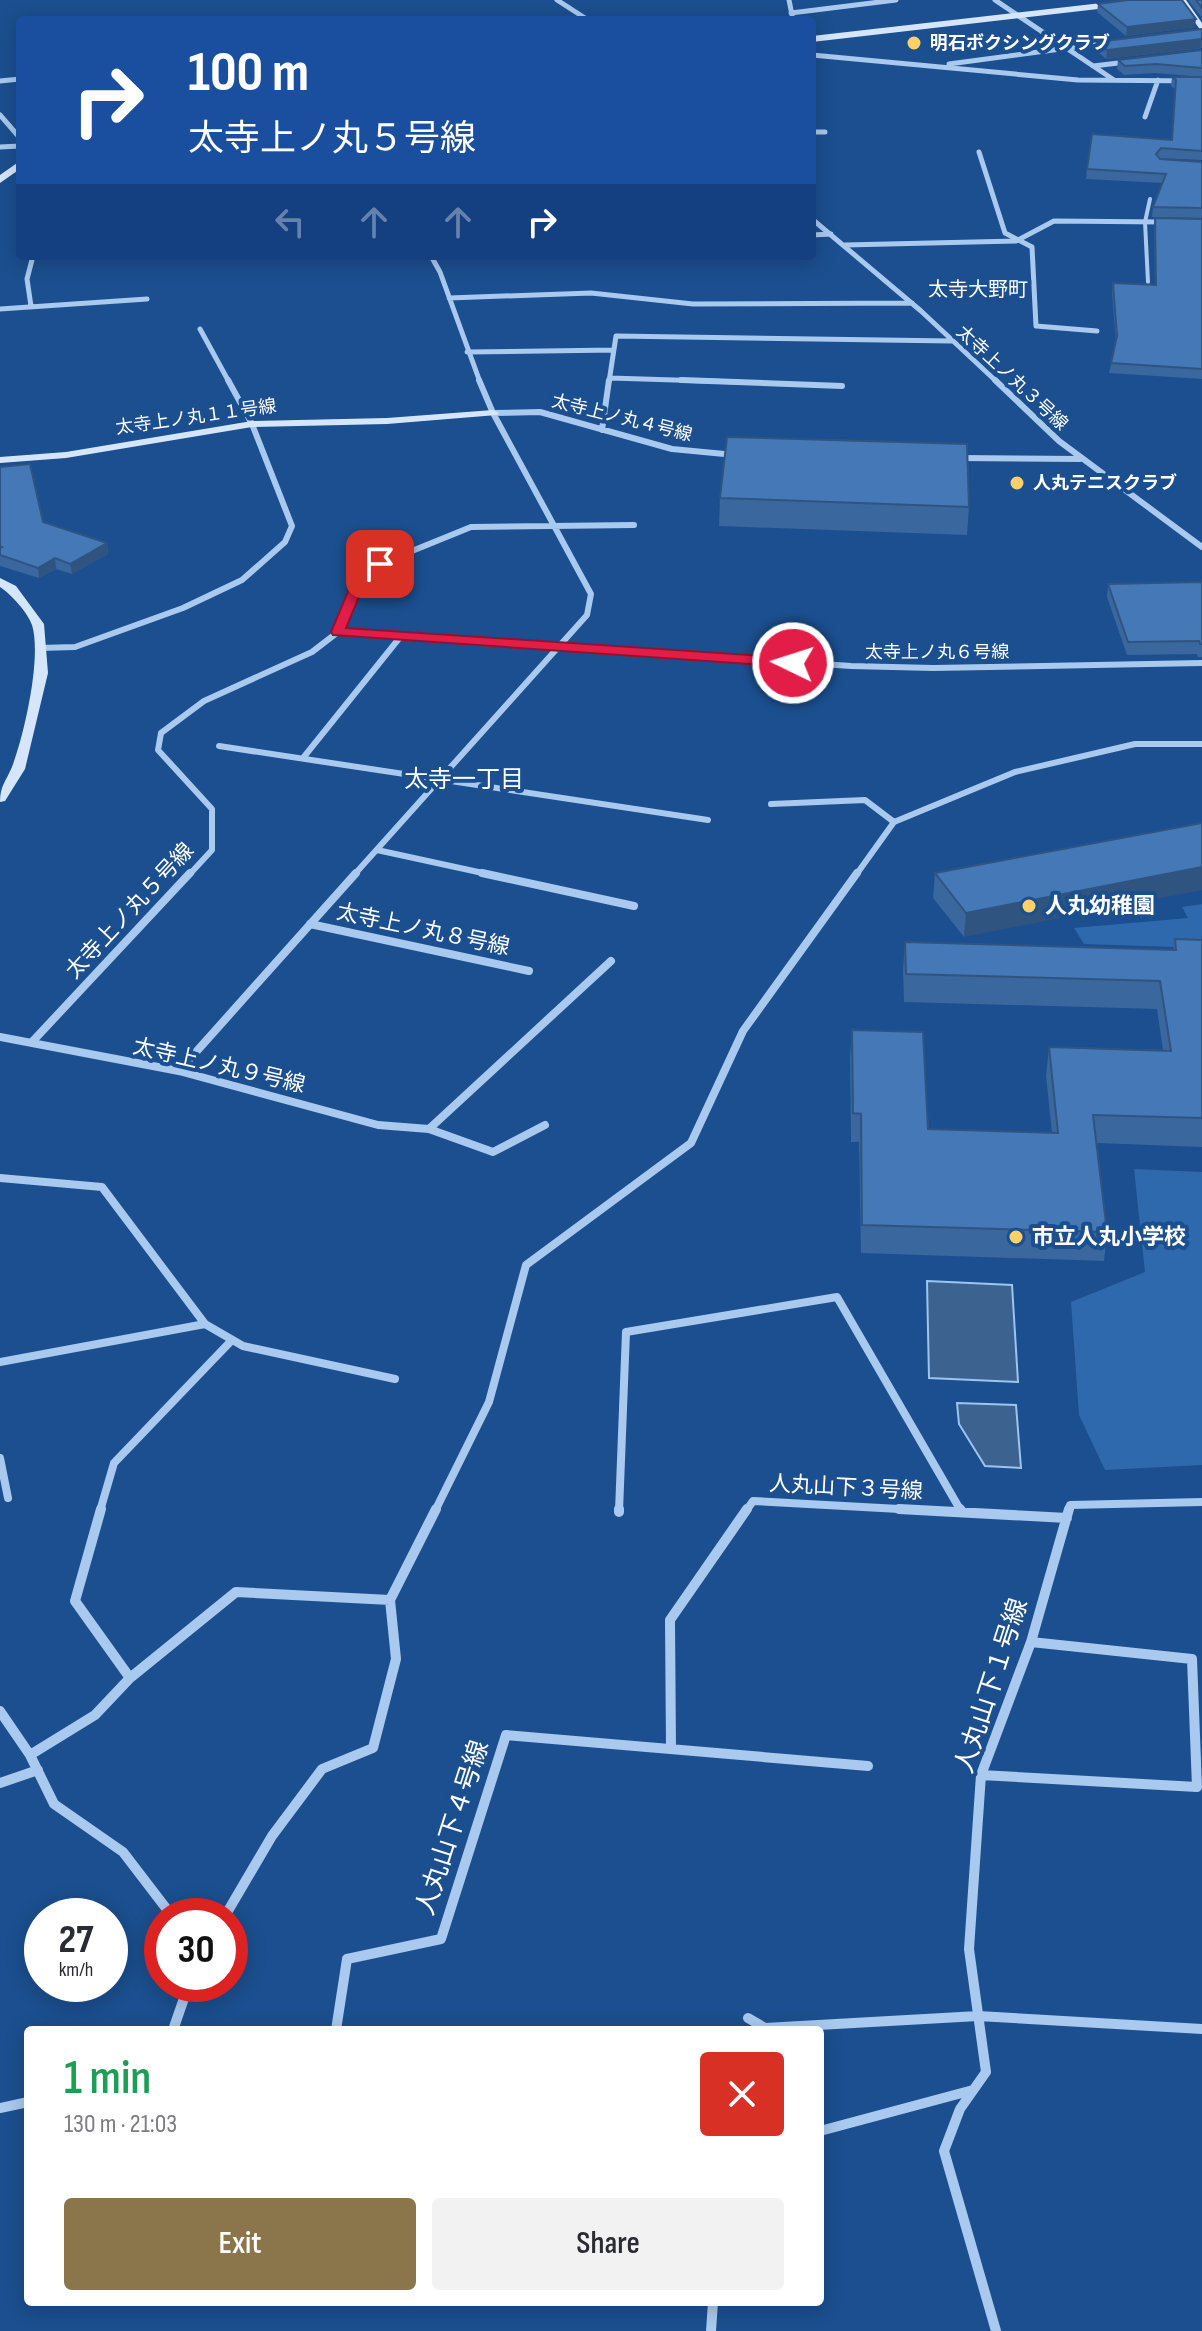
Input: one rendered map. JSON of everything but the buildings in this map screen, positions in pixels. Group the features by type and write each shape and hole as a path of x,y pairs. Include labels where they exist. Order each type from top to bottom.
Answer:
{"street":[{"path":"557,0 582,16"},
{"path":"789,0 792,16"},
{"path":"791,13 896,0"},
{"path":"995,0 1013,15 1114,80"},
{"path":"816,39 1150,0"},
{"path":"1182,0 1202,29"},
{"path":"932,66 1110,43"},
{"path":"816,55 1114,80 1202,81"},
{"path":"1092,66 1139,60"},
{"path":"1145,117 1158,80"},
{"path":"0,115 16,133"},
{"path":"816,132 825,132"},
{"path":"979,152 1005,233 1032,247 1036,326 1097,331"},
{"path":"0,180 16,167"},
{"path":"845,245 1016,241 1054,221 1174,222"},
{"name":"太寺上ノ丸３号線","path":"816,222 912,303 1080,459 1202,547"},
{"path":"816,235 831,234"},
{"path":"31,306 27,279 32,260"},
{"path":"179,1071 587,615 591,594 493,413 433,260"},
{"path":"449,298 591,293 693,304 912,303"},
{"path":"0,309 147,299"},
{"path":"40,648 75,647 183,608 242,580 285,542 292,526 252,424 200,329"},
{"path":"602,430 616,336 951,341"},
{"path":"467,352 614,350"},
{"path":"610,378 842,386"},
{"name":"太寺上ノ丸４号線","path":"493,413 540,412 672,449 749,456"},
{"name":"太寺上ノ丸１１号線","path":"0,460 66,455 252,424 387,421 493,413"},
{"path":"954,458 1080,459"},
{"path":"338,632 357,585 380,564 471,527 634,525"},
{"path":"0,582 12,589 38,624 42,673 18,769 6,777 0,798"},
{"name":"太寺上ノ丸６号線","path":"338,632 560,648 933,668 1202,663"},
{"name":"太寺上ノ丸５号線","path":"32,1042 212,850 212,809 158,750 161,733 204,701 312,652 338,632"},
{"path":"303,758 401,636"},
{"path":"236,1898 272,1836 322,1769 373,1748 396,1659 390,1600 489,1402 526,1265 691,1143 743,1031 894,822 1015,772 1135,744 1202,744"},
{"path":"219,746 708,820"},
{"path":"771,804 865,800 894,822"},
{"path":"377,850 634,906"},
{"name":"太寺上ノ丸８号線","path":"310,924 529,971"},
{"path":"429,1129 611,961"},
{"name":"太寺上ノ丸９号線","path":"0,1037 179,1071 378,1125 429,1129 493,1152 545,1125"},
{"path":"0,1178 102,1187 205,1324 243,1346 395,1379"},
{"path":"619,1512 626,1332 837,1297 962,1512"},
{"path":"0,1362 205,1324"},
{"path":"130,1678 75,1601 114,1463 232,1340"},
{"path":"0,1458 8,1498"},
{"name":"人丸山下３号線","path":"671,1749 670,1620 753,1501 1067,1518"},
{"path":"1067,1518 1070,1505 1202,1502"},
{"name":"人丸山下１号線","path":"996,2331 944,2151 960,2109 986,2072 969,1949 981,1775 1031,1642 1067,1518"},
{"path":"30,1755 95,1715 130,1678 236,1592 390,1600"},
{"path":"981,1775 1197,1787 1192,1659 1031,1642"},
{"path":"0,1711 30,1755 54,1804 123,1852 161,1898"},
{"name":"人丸山下４号線","path":"337,2026 347,1959 441,1939 506,1735 868,1766"},
{"path":"0,1783 38,1770"},
{"path":"174,2026 183,2002"},
{"path":"800,2026 978,2016 1191,2031 1202,2029"},
{"path":"748,2018 762,2026"},
{"path":"824,2130 974,2090"},
{"path":"0,2108 24,2103"},
{"path":"711,2331 713,2306"}],"lane":[{"path":"1148,282 1145,222 1150,199"}],"shaded area":[{"path":"1202,904 1202,948 1084,944 1074,928 1188,918 1182,907"},
{"path":"1134,1169 1202,1172 1202,1465 1105,1470 1079,1415 1071,1302 1145,1272"},
{"path":"927,1281 1012,1285 1018,1382 929,1378"},
{"path":"957,1403 1016,1405 1021,1468 985,1466 959,1424"}],"place":[{"name":"明石ボクシングクラブ","path":"914,43"},
{"name":"人丸テニスクラブ","path":"1017,483"},
{"name":"人丸幼稚園","path":"1029,906"},
{"name":"市立人丸小学校","path":"1016,1237"}],"district":[{"name":"太寺大野町","path":"978,290"},
{"name":"太寺一丁目","path":"464,779"}],"route":[{"path":"380,564 357,585 338,632 793,663"}]}
